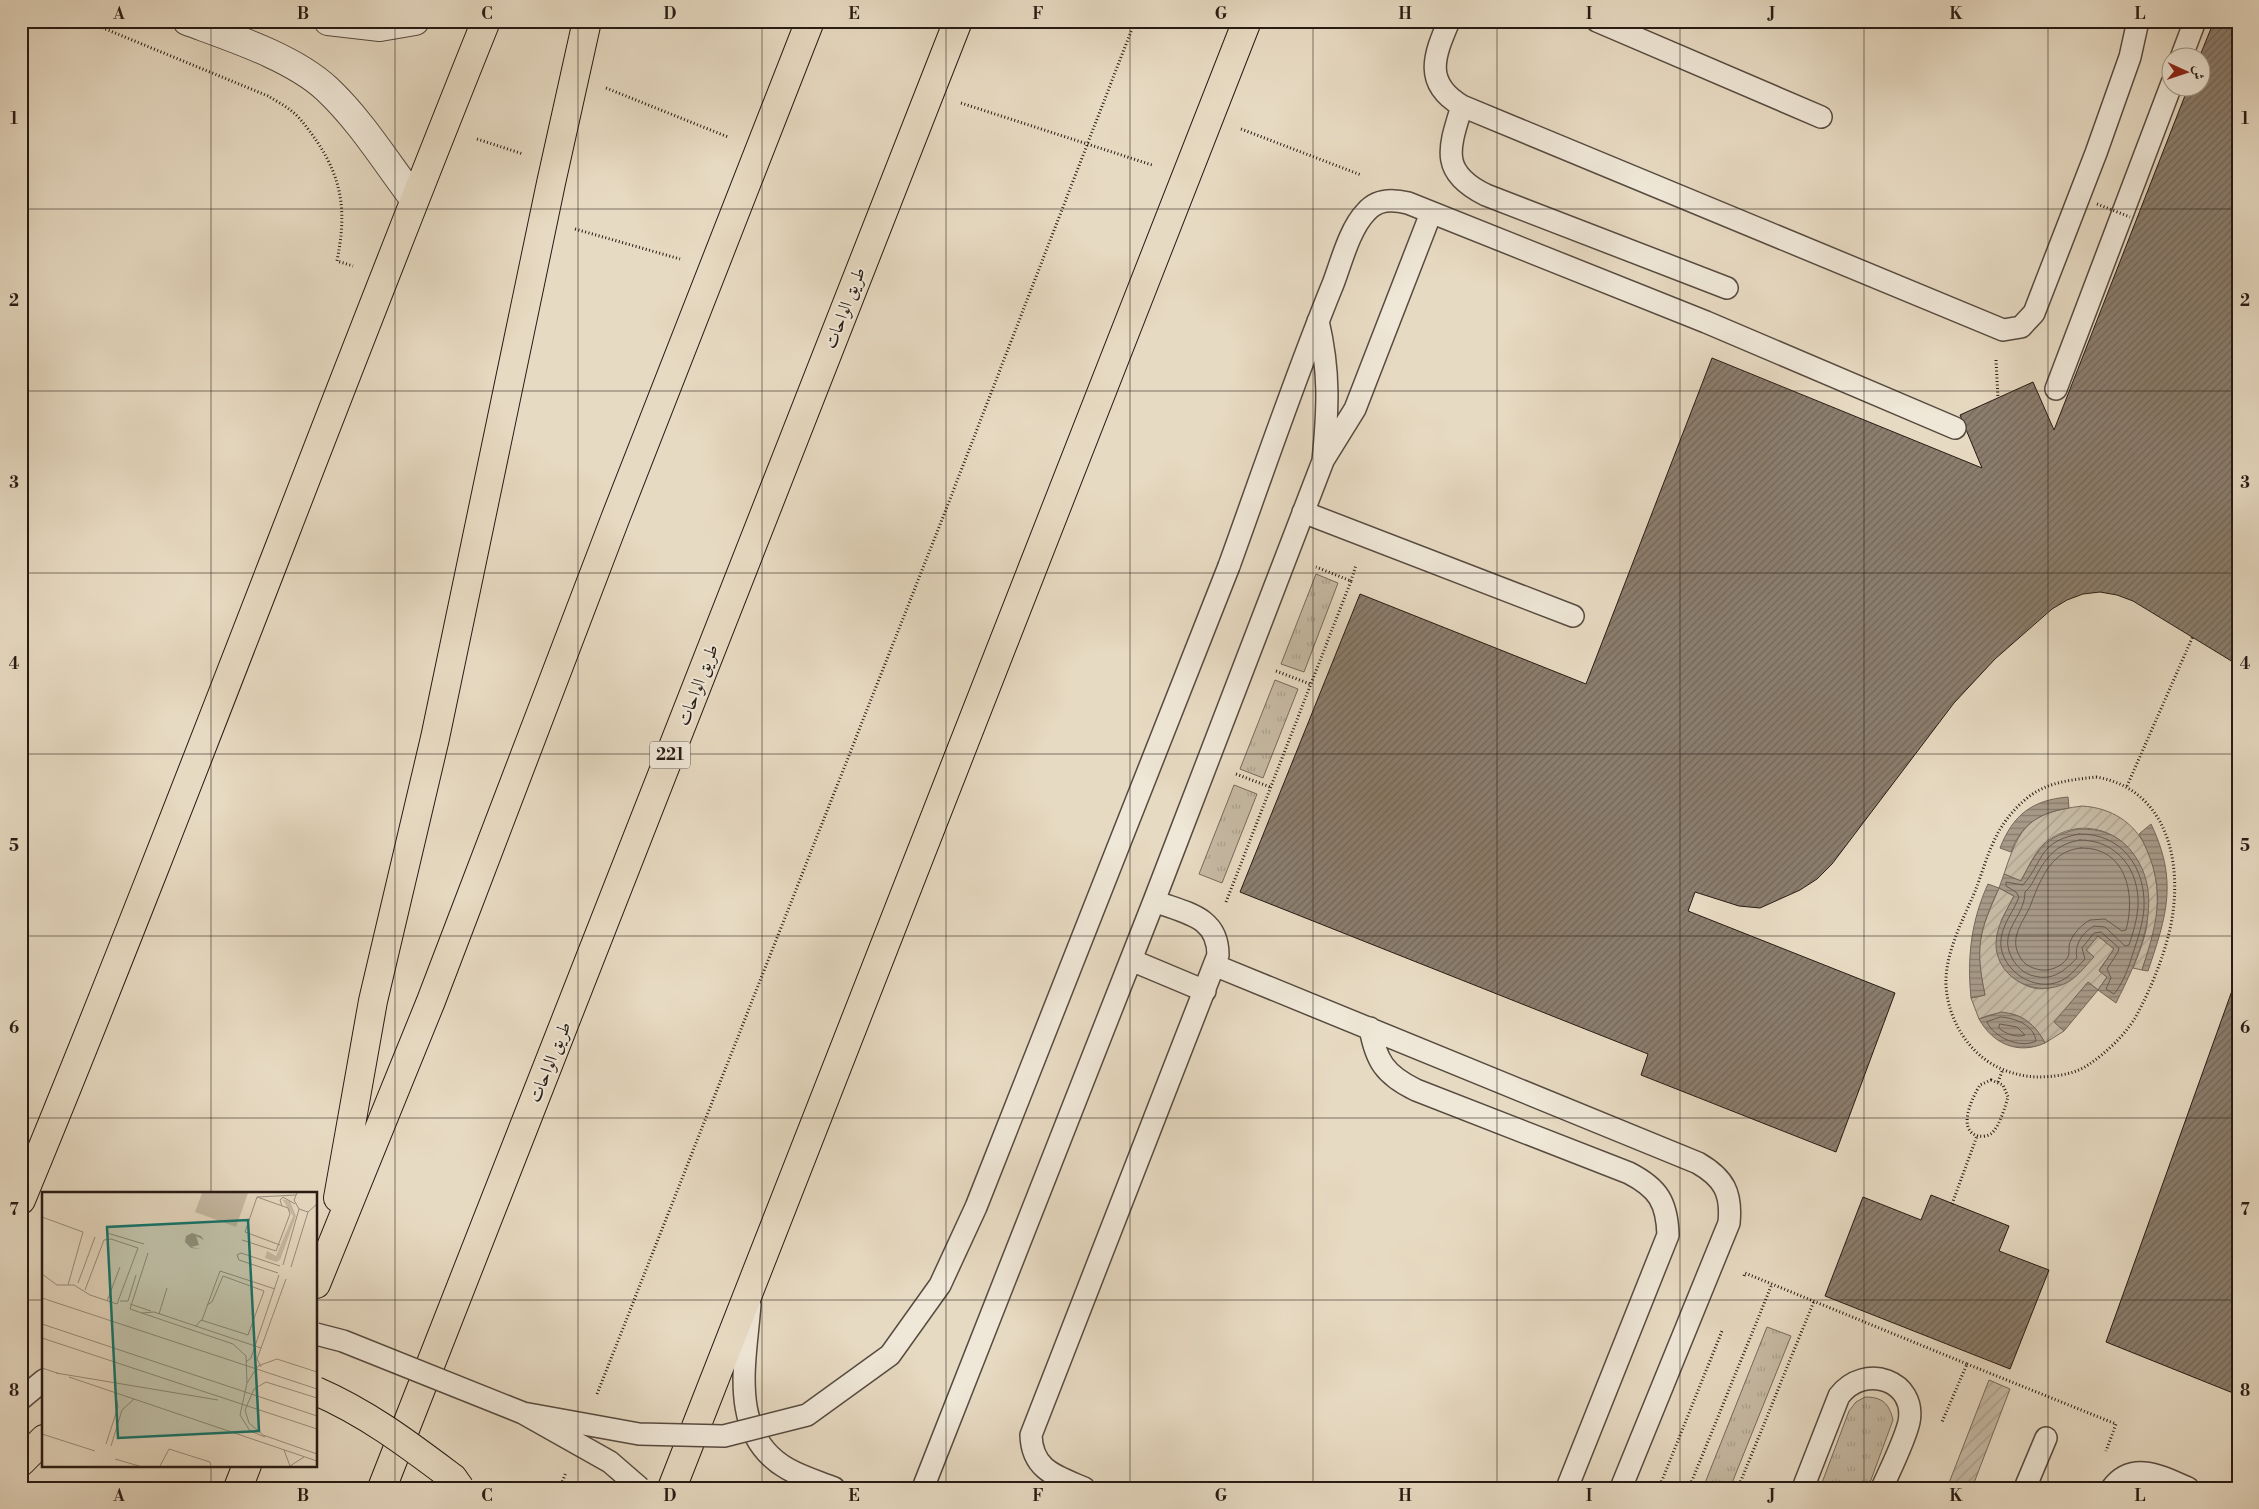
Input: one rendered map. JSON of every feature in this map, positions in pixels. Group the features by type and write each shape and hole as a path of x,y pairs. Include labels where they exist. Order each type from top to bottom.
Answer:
{"main road":[{"path":"21,1200 98,1014 414,199 486,21"},
{"path":"328,1255 374,1001 435,738 587,21"},
{"path":"318,1279 431,1001 615,519 810,21"},
{"name":"طريق الواحات","path":"382,1488 958,21"},
{"path":"672,1488 1247,21"},
{"path":"318,1392 353,1409 391,1432 454,1478 460,1488"},
{"path":"21,1462 42,1441"},
{"path":"238,1488 247,1466"}],"street":[{"path":"187,21 237,30 297,67 326,88 352,116 414,199"},
{"path":"328,21 380,27 415,21"}],"lane":[{"path":"1449,21 1435,57 1434,73 1441,89 1450,99 1462,106 2003,330 2021,327 2034,313 2096,153 2130,57 2138,21"},
{"path":"1597,21 1821,117"},
{"path":"2185,48 2195,21"},
{"path":"2056,389 2166,98"},
{"path":"1462,106 1450,149 1451,162 1457,174 1465,183 1486,195 1727,288"},
{"path":"523,1412 639,1434 724,1436 807,1415 890,1355 940,1285 976,1207 1229,566 1318,321 1360,219 1376,204 1397,200 1408,203 1706,322 1955,428"},
{"path":"923,1488 1208,763 1323,461 1355,409 1431,212"},
{"path":"1318,321 1327,367 1329,390 1323,461"},
{"path":"1303,512 1573,616"},
{"path":"1084,1488 1060,1478 1037,1462 1031,1449 1031,1435 1218,955 1218,944 1215,934 1209,925 1200,919 1154,901"},
{"path":"1131,960 1204,991"},
{"path":"1214,965 1698,1163 1714,1172 1725,1187 1730,1204 1729,1223 1621,1488"},
{"path":"1370,1028 1374,1050 1386,1070 1399,1082 1629,1173 1646,1182 1660,1197 1667,1215 1668,1235 1567,1488"},
{"path":"751,1288 743,1397 747,1419 756,1439 770,1456 787,1469 834,1488"},
{"path":"318,1335 343,1341 523,1412 610,1462 640,1488"},
{"path":"1803,1488 1839,1396 1846,1387 1856,1381 1869,1378 1884,1380 1894,1384 1903,1394 1908,1407 1909,1422 1882,1488"},
{"path":"21,1399 42,1382"},
{"path":"2025,1488 2046,1438"},
{"path":"2112,1488 2126,1476 2136,1472 2148,1472 2188,1488"}],"path":[{"path":"86,21 268,96 294,113 311,132 324,152 338,182 343,208 342,235 337,261 384,276"},
{"path":"596,1395 1135,21"},
{"path":"575,76 760,150"},
{"path":"930,93 1187,176"},
{"path":"1210,118 1377,181 1399,193 1408,203"},
{"path":"443,128 556,164"},
{"path":"2097,204 2130,217"},
{"path":"544,219 714,269"},
{"path":"1218,899 1226,902 1351,581 1312,566"},
{"path":"2127,786 2192,636"},
{"path":"1208,763 1270,787"},
{"path":"2096,778 2112,780 2127,786 2140,795 2161,820 2172,861 2174,906 2164,949 2156,970 2134,1019 2109,1048 2087,1065 2073,1072 2050,1077 2025,1076 2003,1070 1983,1058 1966,1041 1951,1010 1946,984 1950,958 1992,846 2002,827 2015,810 2038,791 2051,785 2066,780 2096,778"},
{"path":"1998,1082 2003,1070"},
{"path":"1985,1082 1998,1082 2006,1091 2008,1097 2006,1103 1992,1132 1988,1135 1977,1136 1969,1130 1966,1119 1976,1090 1985,1082"},
{"path":"1952,1204 1977,1136"},
{"path":"1742,1282 1745,1273 1967,1364 1940,1426"},
{"path":"1689,1488 1772,1284"},
{"path":"1738,1488 1814,1301"},
{"path":"1659,1488 1724,1326"},
{"path":"560,1488 567,1469"}],"green space":[{"path":"1316,574 1338,583 1304,672 1281,664"},
{"path":"1275,680 1298,689 1263,778 1240,769"},
{"path":"1234,785 1257,794 1222,883 1199,874"},
{"path":"2082,806 2103,810 2121,818 2135,830 2145,845 2152,862 2156,881 2156,922 2142,970 2133,968 2147,924 2144,876 2135,857 2114,836 2087,828 2073,829 2059,834 2045,843 2038,851 2021,881 2004,874 2015,844 2029,824 2050,813"},
{"path":"1999,888 2014,896 2001,921 2007,972 2020,982 2032,988 2042,989 2062,982 2094,957 2086,950 2098,936 2114,949 2099,970 2107,977 2098,990 2088,982 2055,1022 2064,1031 2045,1043 2039,1033 2025,1020 2009,1013 1999,1013 1979,1019 1971,998 1985,995 1980,964 1980,940"},
{"path":"1767,1327 1791,1336 1730,1488 1703,1488"},
{"path":"1989,1380 2010,1389 1972,1488 1947,1488"},
{"path":"1865,1397 1876,1398 1884,1402 1893,1420 1868,1488 1820,1488 1849,1411 1856,1402"}],"water":[{"path":"2068,797 2069,808 2041,816 2033,821 2020,834 2011,852 2000,848 2011,827 2025,811 2044,802"},
{"path":"2151,824 2165,863 2167,898 2160,932 2148,971 2142,970 2156,918 2157,886 2154,869 2139,834"},
{"path":"2079,829 2095,830 2115,837 2127,846 2143,870 2148,889 2149,908 2140,948 2116,1003 2098,990 2107,977 2099,971 2114,949 2098,936 2086,950 2094,957 2078,975 2066,983 2055,987 2032,987 2012,977 2004,969 1999,959 1996,940 2002,920 2014,896 1999,888 2004,874 2021,881 2042,847 2057,836 2067,832"},
{"path":"1988,884 1999,888 1987,916 1981,940 1980,964 1985,995 1971,998 1970,954 1974,926"},
{"path":"2088,982 2098,990 2064,1031 2054,1022"},
{"path":"2001,1012 2015,1015 2027,1021 2037,1030 2045,1043 2025,1048 2007,1045 1999,1041 1991,1035 1979,1019"}],"building":[{"path":"2214,21 2238,21 2238,665 2133,601 2117,595 2100,592 2083,594 2067,600 2052,609 1995,659 1954,703 1832,864 1817,879 1800,890 1760,908 1739,906 1695,892 1688,911 1895,993 1836,1152 1641,1075 1648,1054 1240,892 1360,594 1586,684 1712,358 1982,468 1960,415 2033,382 2054,430 2184,98 2212,98 2212,48 2203,48"},
{"path":"2238,974 2238,1395 2106,1342"},
{"path":"1931,1195 2009,1226 1999,1251 2049,1270 2010,1369 1825,1296 1863,1197 1921,1220"}]}
